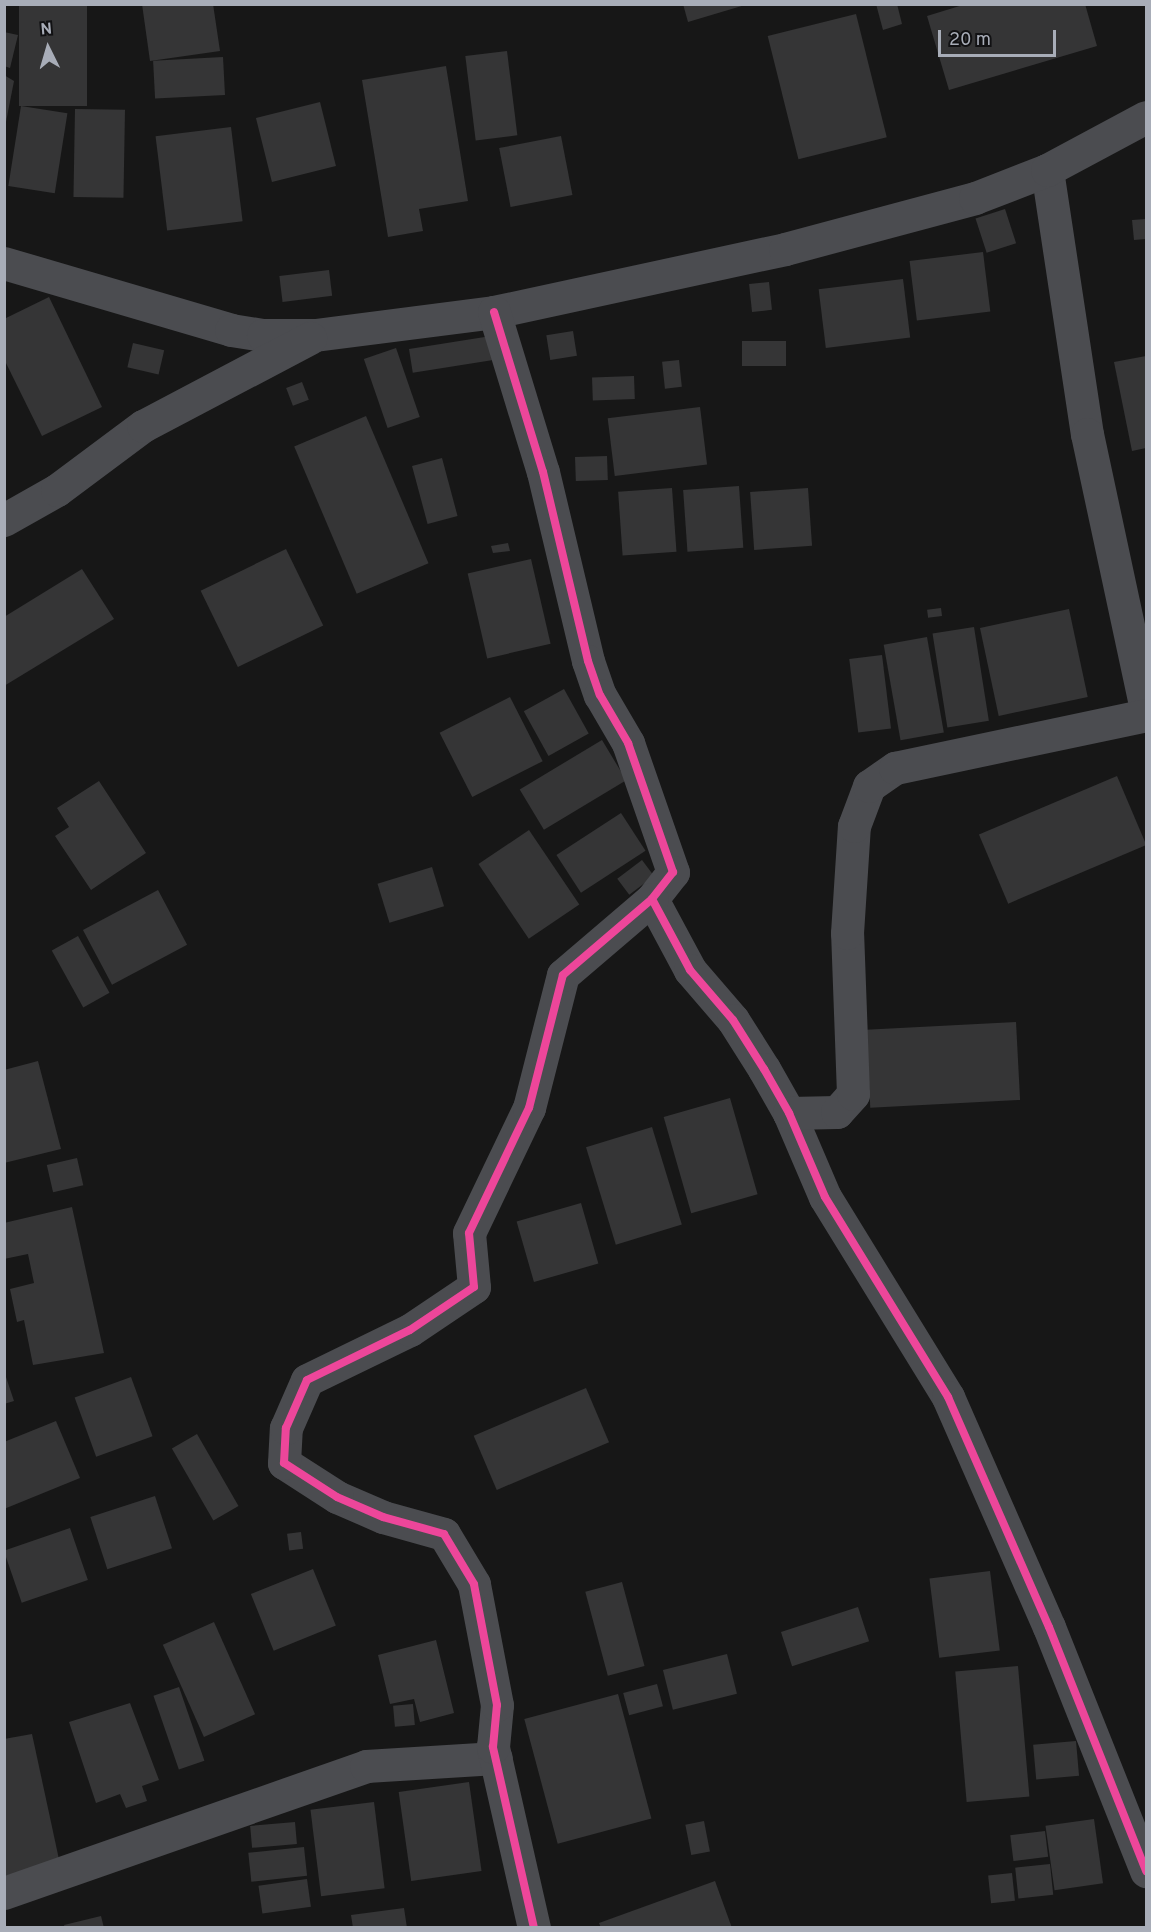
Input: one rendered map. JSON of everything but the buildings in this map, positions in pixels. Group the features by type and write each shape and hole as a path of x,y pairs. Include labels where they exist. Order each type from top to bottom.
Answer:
{"street":[{"path":"4,263 231,330 315,335 494,312 785,249 975,198 1047,170 1146,117"},
{"path":"1047,170 1087,434 1146,709"},
{"path":"494,312 543,472 588,661 600,695 628,743 673,872 652,899 562,975 529,1108 469,1233 474,1287 410,1330 307,1380 286,1428 284,1463 356,1505 444,1534 474,1584 497,1705 496,1758 534,1928"},
{"path":"4,520 57,490 143,426 315,335"},
{"path":"789,1113 837,1112 854,1094 847,933 854,826 868,786 895,768 1146,715"},
{"path":"652,899 690,970 733,1020 789,1113 825,1197 948,1397 978,1461 1146,1871"},
{"path":"4,1893 366,1766 496,1758"}],"cycle path":[{"path":"494,312 543,472 588,661 600,695 628,743 673,872 652,899 690,970 733,1020 764,1069 789,1113 825,1197 948,1397 1049,1627 1146,1871"},
{"path":"534,1928 493,1747 497,1705 474,1584 444,1534 383,1517 337,1497 284,1463 286,1428 307,1380 410,1330 474,1287 469,1233 529,1108 563,975 652,899"}]}
